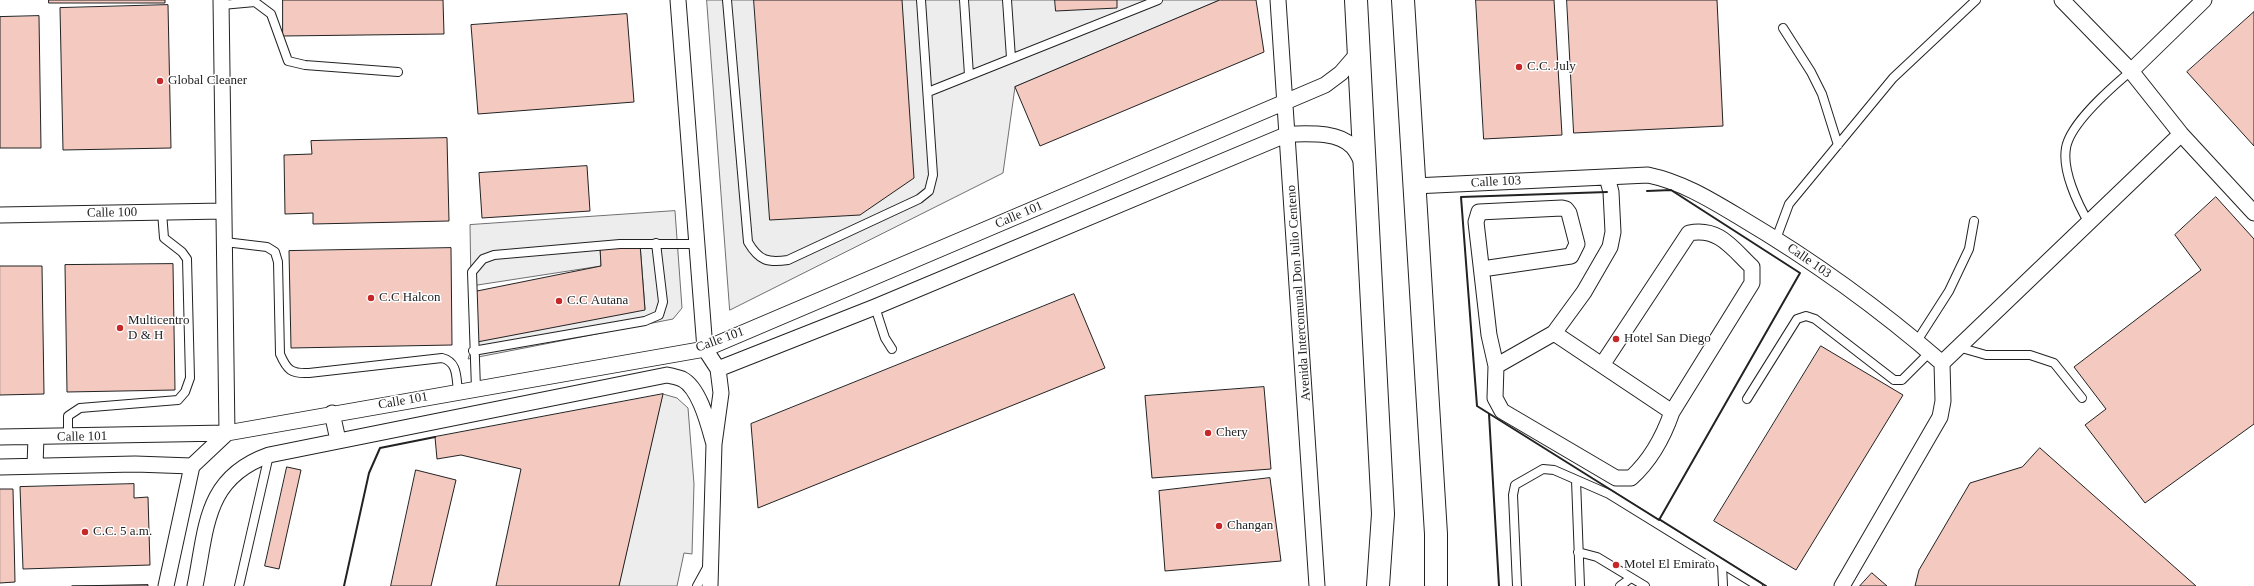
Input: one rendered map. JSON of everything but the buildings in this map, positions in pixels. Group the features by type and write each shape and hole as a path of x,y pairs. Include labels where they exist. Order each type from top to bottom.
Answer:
{"main road":[{"path":"1356,0 1360,51 1364,165 1383,514 1378,586"},
{"path":"1403,0 1436,534 1436,586"}],"street":[{"path":"678,0 705,349 718,369 721,393 714,444 710,586"},
{"name":"Avenida Intercomunal Don Julio Centeno","path":"1278,0 1317,586"},
{"path":"2062,0 2131,71 2181,134 2254,213"},
{"path":"2131,71 2204,0"},
{"path":"166,586 192,466 227,433 222,3"},
{"name":"Calle 101","path":"0,438 227,433 332,413 705,349 1325,85 1341,73 1360,51"},
{"name":"Calle 101","path":"718,369 875,307 1288,134 1312,134 1339,138 1352,146 1364,165"},
{"path":"1842,586 1940,417 1943,401 1942,363 2181,134"},
{"name":"Calle 103","path":"1414,186 1648,175 1669,179 1702,195 1776,239 1844,286 1917,341 1942,363"},
{"path":"1496,366 1554,333 1584,292 1610,247 1613,232 1611,192 1607,177"},
{"path":"1482,269 1571,256 1577,244 1569,213 1566,209 1562,208 1479,212 1476,222 1489,335 1496,366 1495,398 1502,411 1616,478 1631,478 1644,467 1664,435 1672,412 1752,283 1752,267 1721,238 1703,230 1689,233 1602,365"},
{"name":"Calle 100","path":"0,215 224,211"},
{"path":"1554,333 1672,412"},
{"path":"196,586 212,505 229,477 254,460 269,455 667,375 683,380 695,394 706,412 714,444"},
{"path":"332,413 338,440"},
{"path":"35,466 36,437"},
{"path":"0,467 134,464 192,466"}],"lane":[{"path":"727,0 748,242 754,254 764,260 773,262 788,260 919,199 929,191 933,175 921,0"},
{"path":"964,0 969,75"},
{"path":"1007,0 1011,58"},
{"path":"928,92 1143,2 1158,0"},
{"path":"1776,239 1789,204 1894,78 1976,0"},
{"path":"222,3 255,2 271,14 288,61 304,65 398,72"},
{"path":"1783,28 1811,72 1822,94 1838,145"},
{"path":"2088,223 2076,202 2065,158 2066,146 2084,116 2108,89 2131,71"},
{"path":"68,437 68,416 80,408 178,400 185,392 190,378 187,259 182,252 164,238 162,212"},
{"path":"1917,341 1949,291 1969,250 1974,221"},
{"path":"225,242 267,247 275,252 278,262 280,354 286,367 298,374 442,358 450,360 454,364 458,391"},
{"path":"474,351 645,321 659,315 663,302 656,243"},
{"path":"476,389 472,272 483,259 494,255 581,247 656,243 697,244"},
{"path":"875,307 885,338 892,349"},
{"path":"1747,399 1797,319 1806,316 1815,319 1894,380 1902,380 1930,352"},
{"path":"1958,347 1986,355 2030,355 2054,363 2082,398"},
{"path":"239,586 269,455"},
{"path":"1518,586 1513,495 1515,485 1543,469 1554,470 1609,494 1758,586"},
{"path":"1576,480 1580,586"},
{"path":"1578,552 1597,557 1644,586"},
{"path":"697,586 710,560"},
{"path":"1722,564 1723,586"},
{"path":"1620,586 1631,578"}],"shaded area":[{"path":"707,0 1220,0 1015,87 1003,173 730,310"},
{"path":"675,211 682,308 673,319 468,359 477,331 645,309 640,244 600,247 601,266 471,286 470,225"},
{"path":"663,394 677,398 688,408 694,484 692,554 684,553 677,586 619,586"}],"wall":[{"path":"1607,192 1461,197 1477,406 1659,520 1800,273 1671,190 1647,191"},
{"path":"1489,414 1499,586"},
{"path":"344,586 369,473 380,448 435,437"},
{"path":"1659,519 1766,586"}],"place":[{"name":"C.C. July","path":"1519,67"},
{"name":"Global Cleaner","path":"160,81"},
{"name":"C.C Halcon","path":"371,298"},
{"name":"C.C Autana","path":"559,301"},
{"name":"Multicentro D & H","path":"120,328"},
{"name":"Hotel San Diego","path":"1616,339"},
{"name":"Chery","path":"1208,433"},
{"name":"Changan","path":"1219,526"},
{"name":"C.C. 5 a.m.","path":"85,532"},
{"name":"Motel El Emirato","path":"1616,565"}]}
